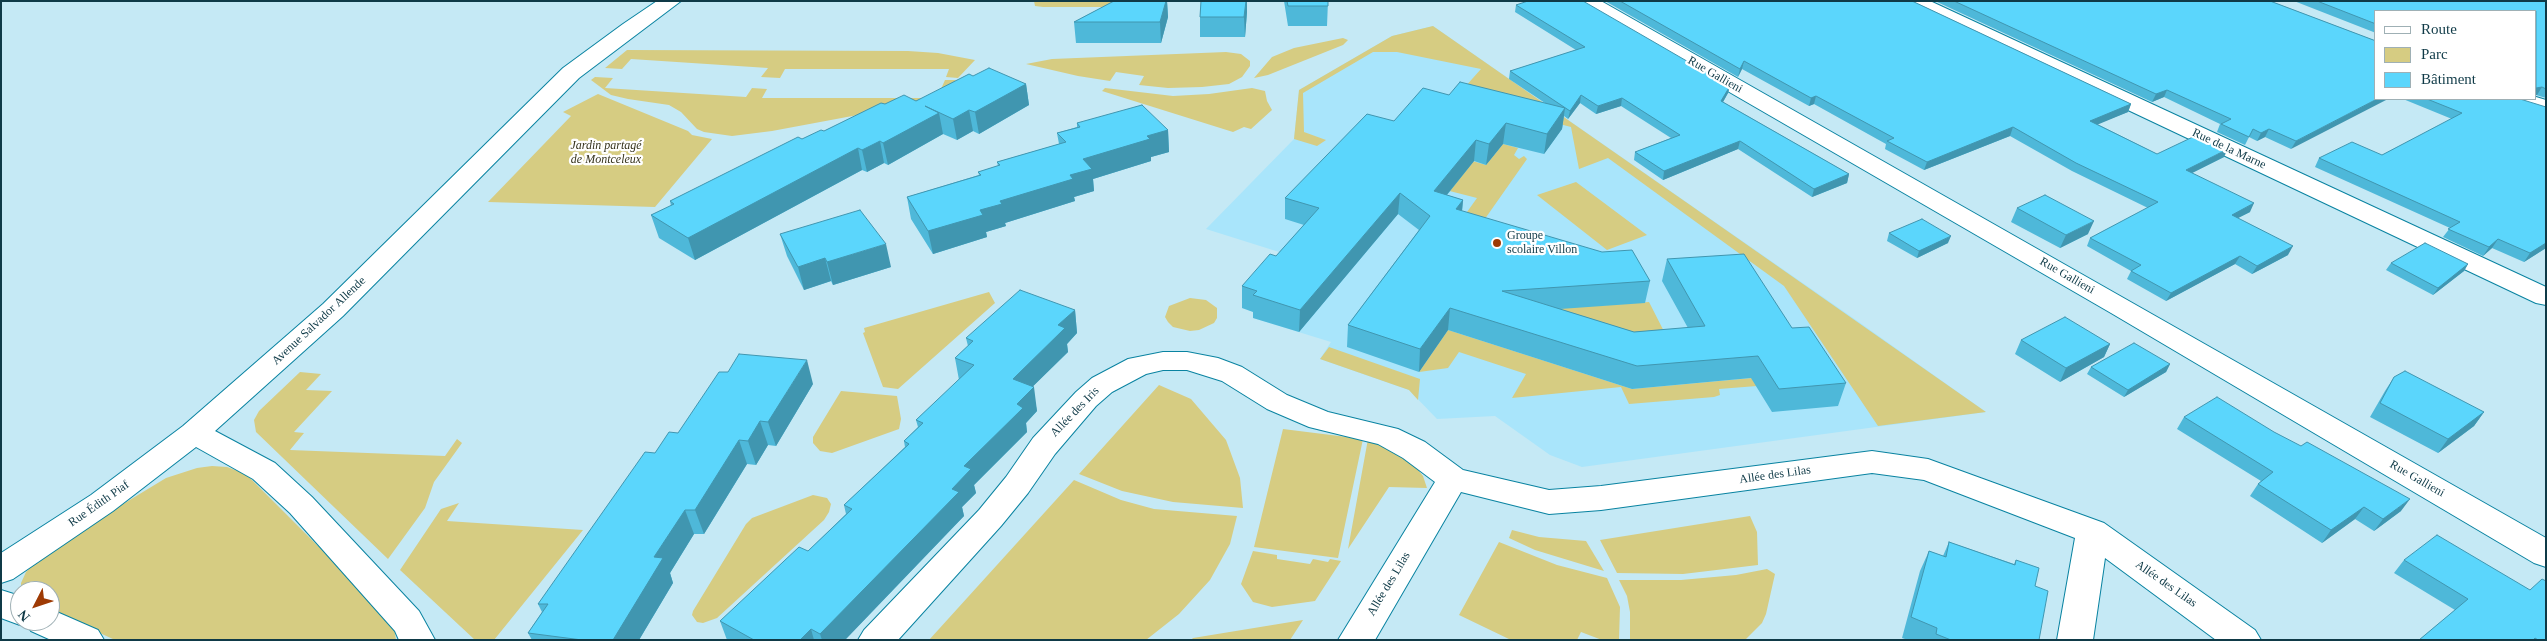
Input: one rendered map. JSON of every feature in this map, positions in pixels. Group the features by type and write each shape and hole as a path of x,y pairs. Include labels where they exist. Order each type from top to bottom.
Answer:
{"street":[{"name":"Avenue Salvador Allende","path":"194,433 333,310 571,73 630,28 672,1"},
{"name":"Rue Gallieni","path":"1586,1 2121,307 2546,554"},
{"name":"Rue de la Marne","path":"1913,1 2546,297"},
{"path":"2524,100 2546,108"},
{"name":"Allée des Iris","path":"876,640 990,518 1017,486 1044,446 1086,399 1102,385 1138,366 1164,361 1187,361 1208,365 1232,374 1277,402 1320,420 1387,436 1414,450 1453,479"},
{"name":"Rue Édith Piaf","path":"1,570 102,503 194,433"},
{"path":"194,433 223,447 264,471 301,505 407,621 413,637"},
{"name":"Allée des Lilas","path":"1356,640 1453,479 1549,502 1601,498 1872,462 1928,470 2092,532 2243,640"},
{"path":"2075,640 2092,532"},
{"path":"60,629 86,640"}],"shaded area":[{"name":"Groupe scolaire Villon","path":"1433,26 1986,412 1582,467 1550,455 1495,416 1437,419 1409,390 1320,359 1331,342 1253,318 1257,313 1242,308 1270,276 1295,257 1206,229 1294,139 1299,90 1392,36"}],"green space":[{"path":"1034,1 1150,1 1142,7 1043,7 1035,6"},
{"path":"1433,26 1986,412 1878,426 1784,286 1608,158 1579,169 1571,127 1456,97 1481,69 1397,52 1373,52 1303,93 1304,132 1326,140 1317,146 1294,139 1299,90 1392,36"},
{"path":"1343,38 1348,40 1343,45 1268,75 1254,78 1272,57 1294,48"},
{"path":"627,50 908,51 938,53 975,60 958,78 946,77 949,69 785,69 780,78 761,77 768,68 631,59 622,69 605,68"},
{"path":"1226,52 1241,54 1250,61 1250,66 1242,77 1229,84 1202,87 1168,88 1139,85 1144,76 1116,72 1110,81 1026,64 1052,59"},
{"path":"595,77 613,78 605,88 746,97 752,88 767,89 762,98 937,98 945,80 956,80 938,100 772,131 732,136 704,132 697,129 681,112 669,105 611,95 591,80"},
{"path":"1105,88 1173,96 1209,94 1252,88 1265,91 1267,101 1272,110 1251,129 1244,127 1233,132 1102,91"},
{"name":"Jardin partagé de Montceleux","path":"598,94 688,131 692,135 712,139 655,207 488,202 571,116 563,112"},
{"path":"1503,144 1518,148 1514,155 1519,159 1524,156 1527,159 1475,233 1457,226 1477,198 1434,187 1445,153 1486,165"},
{"path":"1576,182 1647,235 1607,250 1537,195"},
{"path":"1487,273 1595,306 1649,302 1674,351 1629,354"},
{"path":"989,292 995,303 898,389 883,387 863,333 865,332 864,328"},
{"path":"1190,298 1206,300 1217,308 1217,318 1214,323 1199,330 1190,331 1173,327 1168,322 1165,317 1169,306"},
{"path":"1448,330 1632,389 1752,378 1757,386 1719,389 1720,395 1714,397 1629,404 1621,387 1512,398 1526,374 1459,352 1448,368 1419,372"},
{"path":"1329,347 1420,379 1418,400 1409,390 1320,359"},
{"path":"300,372 321,374 306,390 332,391 294,432 304,433 290,450 445,456 457,439 462,443 434,482 425,508 388,559 256,432 254,420 259,411"},
{"path":"1159,385 1191,399 1226,440 1240,478 1243,508 1173,502 1122,491 1079,474"},
{"path":"841,391 897,396 901,419 899,429 832,453 820,451 813,443 813,437"},
{"path":"1283,429 1363,439 1338,558 1254,547"},
{"path":"1368,439 1393,449 1414,465 1423,476 1427,488 1389,487 1348,549"},
{"path":"227,467 246,474 383,611 394,627 396,640 115,640 60,615 60,581 22,581 26,572 49,549 166,478 197,468"},
{"path":"1074,480 1121,500 1154,509 1237,516 1230,544 1210,580 1179,614 1146,640 929,640"},
{"path":"813,495 827,498 831,504 824,520 717,618 703,623 697,622 692,615 693,611 746,524 752,518"},
{"path":"459,503 447,521 583,530 494,640 475,640 400,570 441,509"},
{"path":"1750,516 1757,532 1758,565 1683,574 1617,573 1600,540"},
{"path":"1512,530 1539,537 1586,541 1604,571 1535,550 1509,538"},
{"path":"1499,542 1557,565 1607,578 1620,607 1619,640 1602,640 1581,632 1577,640 1511,640 1459,615"},
{"path":"1253,551 1277,555 1277,559 1310,564 1313,559 1328,562 1330,559 1341,561 1315,601 1272,607 1253,602 1241,584"},
{"path":"1767,569 1775,574 1766,614 1762,623 1745,640 1630,640 1630,612 1627,596 1619,580 1681,580 1736,575"},
{"path":"1303,620 1290,640 1191,640 1193,638"}],"building":[{"path":"1114,1 1166,1 1160,22 1074,22"},
{"path":"1201,1 1246,1 1244,17 1200,17"},
{"path":"1287,1 1328,1 1328,6 1288,6"},
{"path":"1528,1 1583,1 1730,86 1721,101 1849,174 1814,189 1740,141 1664,171 1635,152 1680,135 1622,98 1598,106 1581,95 1570,111 1510,71 1585,47 1516,5"},
{"path":"1620,1 1912,1 2131,104 2090,121 2157,154 2197,135 2228,149 2186,170 2254,203 2232,215 2293,246 2257,266 2240,256 2171,293 2131,271 2141,265 2090,238 2158,202 2076,163 2013,127 1927,162 1887,141 1894,138 1816,96 1811,98 1744,61 1740,69"},
{"path":"1954,1 2270,1 2374,40 2375,100 2296,141 2269,129 2261,133 2253,129 2249,137 2221,124 2231,119 2167,90 2156,94"},
{"path":"2317,1 2546,1 2546,89 2537,88 2537,10 2374,10 2374,23"},
{"path":"989,68 1026,84 975,112 969,110 953,119 925,106 939,113 883,143 880,141 862,150 858,148 688,238 651,215 674,204 670,201 798,137 802,139 821,130 824,131 881,103 885,104 904,95 916,101 969,74 973,76"},
{"path":"1460,82 1565,108 1547,134 1506,123 1489,144 1476,140 1434,191 1463,200 1456,209 1602,252 1632,250 1650,281 1502,291 1634,332 1705,326 1667,259 1744,254 1792,328 1809,327 1846,383 1779,389 1758,356 1637,366 1450,308 1420,349 1348,325 1430,216 1400,193 1300,310 1253,295 1257,291 1242,286 1270,254 1276,256 1319,208 1285,198 1367,114 1394,121 1423,88 1449,95"},
{"path":"2430,100 2523,100 2546,107 2546,243 2530,253 2498,239 2489,247 2448,229 2460,222 2319,158 2352,142 2382,155 2462,113"},
{"path":"1142,105 1168,130 1147,136 1150,139 1083,159 1092,169 1070,175 1073,179 1000,201 1002,204 980,210 983,215 928,231 907,197 981,175 978,172 1000,165 997,162 1066,142 1057,133 1080,127 1077,123"},
{"path":"2045,195 2094,221 2066,235 2017,208"},
{"path":"860,210 886,244 827,262 825,258 798,267 780,234"},
{"path":"1922,219 1951,236 1919,251 1889,233"},
{"path":"2425,243 2468,264 2438,288 2391,263"},
{"path":"1020,290 1075,310 1058,325 1065,328 1013,379 1034,387 1017,404 1023,408 964,466 971,469 952,489 959,492 820,634 811,629 800,640 754,640 720,621 799,547 808,551 852,509 844,505 909,444 904,441 923,423 916,420 974,365 955,358 973,341 966,338"},
{"path":"2065,317 2110,344 2066,368 2021,340"},
{"path":"2134,343 2170,364 2128,390 2091,367"},
{"path":"739,354 807,360 768,422 760,421 748,441 739,440 695,510 685,510 654,557 663,558 613,640 582,640 528,633 548,604 538,604 645,452 655,453 669,432 678,433 719,372 728,372"},
{"path":"2405,371 2484,412 2448,439 2380,403 2394,377"},
{"path":"2217,397 2274,432 2301,446 2307,442 2410,499 2383,519 2364,507 2331,530 2258,484 2273,472 2184,417"},
{"path":"2437,535 2530,590 2542,579 2546,581 2546,640 2535,638 2533,640 2419,640 2468,599 2404,560"},
{"path":"1949,542 2015,565 2016,560 2039,568 2035,586 2048,591 2039,640 1951,640 1936,634 1937,628 1911,617 1929,551 1946,557"}],"place":[{"name":"Groupe scolaire Villon","path":"1497,243"}]}
